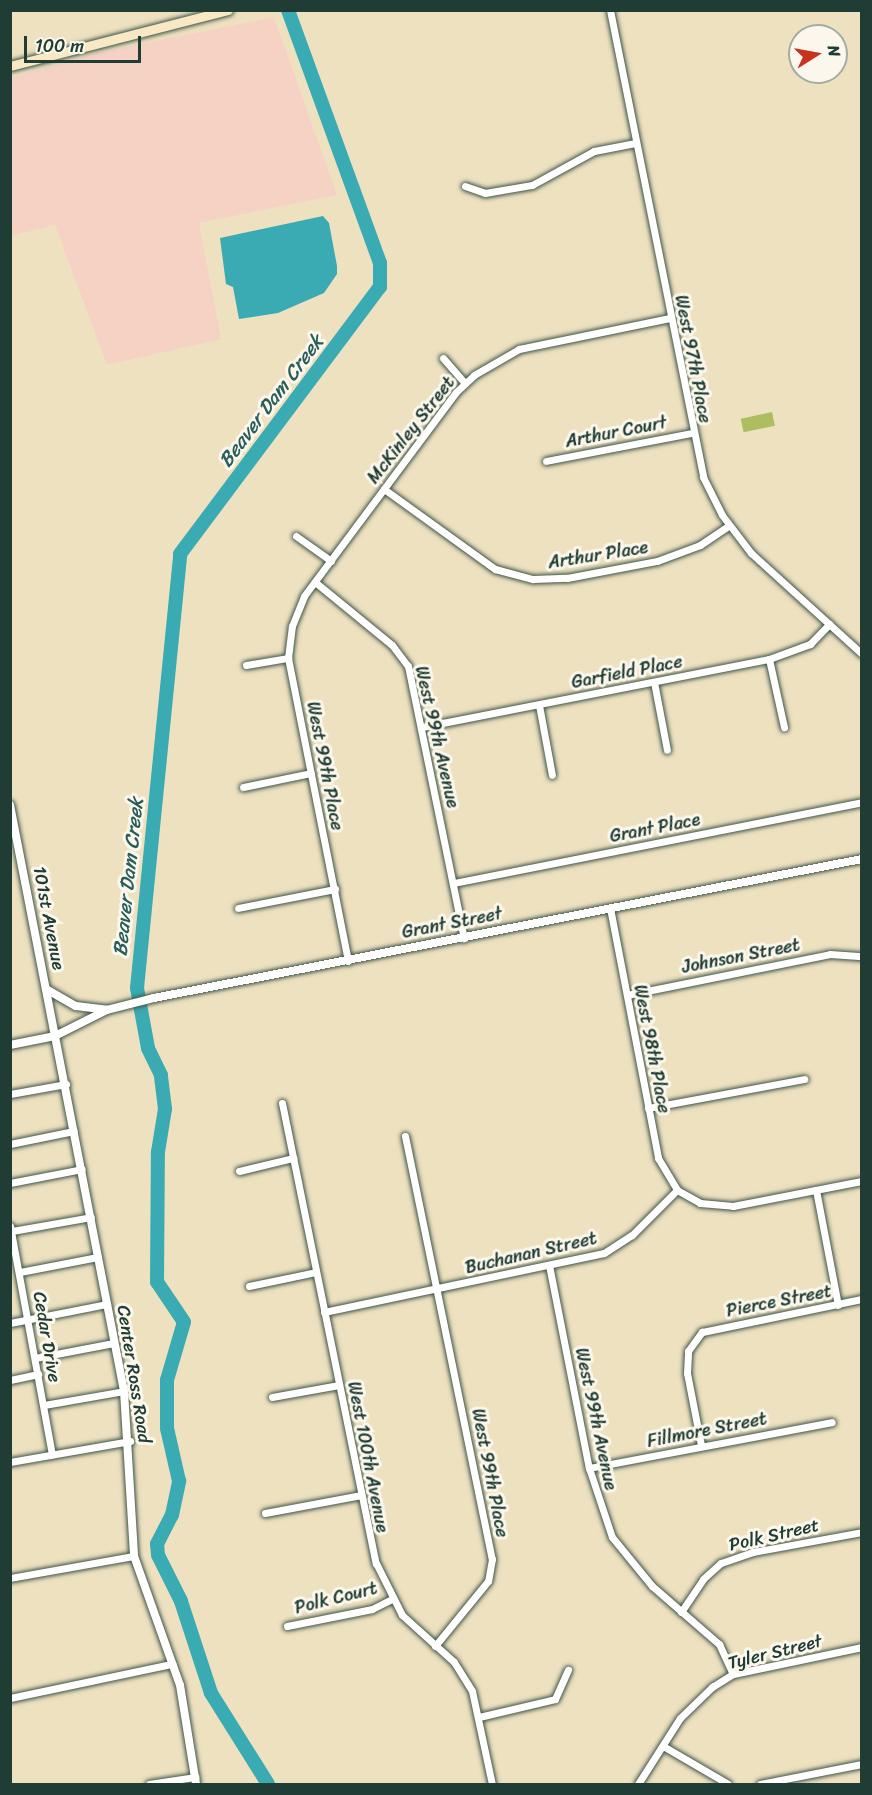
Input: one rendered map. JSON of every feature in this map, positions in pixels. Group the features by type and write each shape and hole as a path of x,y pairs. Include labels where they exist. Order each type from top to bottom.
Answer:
{"main road":[{"path":"10,66 228,10"}],"street":[{"name":"West 97th Place","path":"610,10 691,433 709,492 729,526 751,553 861,654"},
{"path":"465,186 485,194 532,185 594,151 635,143"},
{"name":"McKinley Street","path":"315,582 465,383 519,350 670,318"},
{"path":"443,358 465,383"},
{"name":"Arthur Court","path":"546,461 691,433"},
{"name":"Arthur Place","path":"384,489 495,569 533,579 567,578 657,561 700,545 729,526"},
{"path":"296,536 331,561"},
{"name":"West 99th Place","path":"315,582 295,615 288,657 348,961"},
{"name":"West 99th Avenue","path":"315,582 392,645 408,666 464,938"},
{"name":"Garfield Place","path":"422,727 769,659 810,644 829,624"},
{"path":"246,665 288,657"},
{"path":"769,659 784,727"},
{"path":"654,682 667,750"},
{"path":"538,705 552,775"},
{"path":"243,787 312,773"},
{"name":"Grant Place","path":"454,884 861,802"},
{"name":"101st Avenue","path":"10,806 55,1036"},
{"name":"Grant Street","path":"10,1045 55,1036 107,1010 154,998 861,859"},
{"path":"238,908 334,889"},
{"name":"West 98th Place","path":"610,909 658,1158 677,1190"},
{"name":"Johnson Street","path":"627,995 830,954 861,956"},
{"path":"46,989 76,1006 107,1010"},
{"name":"Center Ross Road","path":"55,1036 124,1391 130,1441 134,1556 180,1685 195,1781"},
{"path":"648,1108 804,1079"},
{"path":"10,1094 66,1084"},
{"name":"West 100th Avenue","path":"282,1103 376,1563 402,1615 464,1676 479,1717 492,1785"},
{"path":"10,1144 74,1131"},
{"name":"West 99th Place","path":"405,1136 492,1559 488,1581 435,1646"},
{"path":"239,1171 293,1158"},
{"path":"10,1183 82,1169"},
{"path":"677,1190 699,1203 718,1207 861,1181"},
{"name":"Buchanan Street","path":"324,1312 604,1253 632,1235 677,1190"},
{"path":"816,1190 838,1305"},
{"path":"11,1229 91,1217"},
{"name":"Cedar Drive","path":"11,1229 52,1454"},
{"path":"20,1272 98,1257"},
{"name":"West 99th Avenue","path":"549,1265 589,1468 612,1537 632,1565 681,1612 719,1644 733,1674"},
{"path":"249,1286 316,1272"},
{"name":"Pierce Street","path":"702,1445 687,1372 688,1351 702,1332 861,1299"},
{"path":"10,1323 107,1304"},
{"path":"35,1358 114,1342"},
{"path":"10,1380 38,1374"},
{"path":"272,1397 339,1384"},
{"path":"44,1405 124,1391"},
{"name":"Fillmore Street","path":"589,1468 832,1422"},
{"path":"10,1462 130,1441"},
{"path":"265,1514 361,1495"},
{"name":"Polk Street","path":"681,1612 703,1578 721,1563 753,1552 861,1532"},
{"path":"10,1578 134,1556"},
{"name":"Polk Court","path":"287,1626 372,1609 392,1599"},
{"name":"Tyler Street","path":"638,1785 687,1711 733,1674 861,1647"},
{"path":"10,1698 172,1664"},
{"path":"479,1717 555,1699 568,1670"},
{"path":"663,1746 728,1785"},
{"path":"760,1785 861,1764"},
{"path":"148,1785 195,1781"}],"shaded area":[{"path":"274,17 337,195 199,223 221,339 107,365 55,225 11,236 11,78 92,54"}],"green space":[{"path":"772,412 775,426 744,432 741,419"}],"water":[{"path":"323,216 329,223 337,266 337,274 324,293 278,313 239,319 233,287 226,284 220,238"}],"waterway":[{"name":"Beaver Dam Creek","path":"268,1784 211,1693 181,1601 158,1555 157,1544 172,1515 179,1481 167,1428 167,1380 184,1322 157,1282 158,1152 165,1109 161,1075 148,1048 137,988 180,554 380,287 380,263 288,10"}]}
